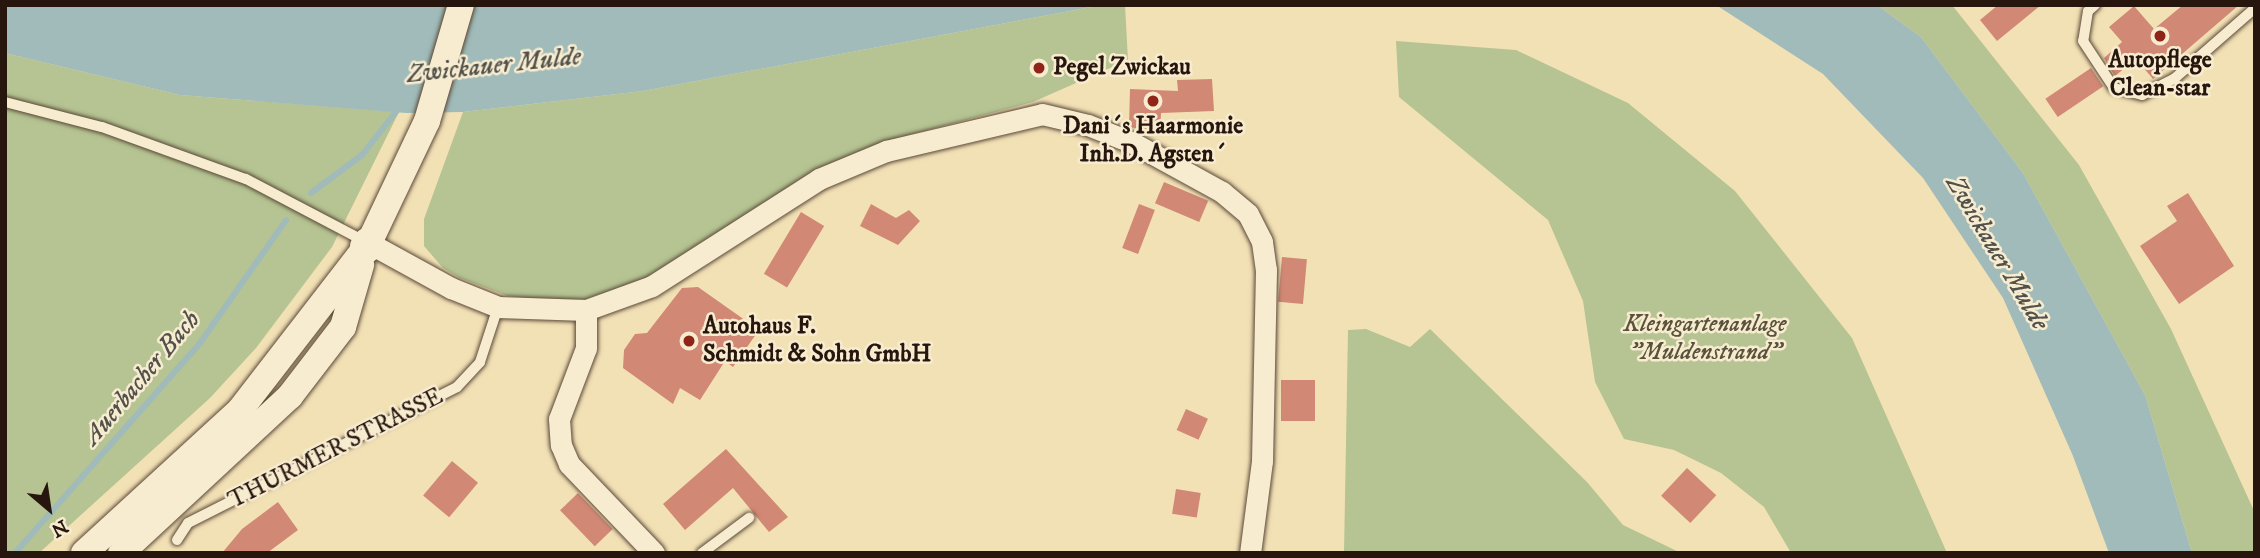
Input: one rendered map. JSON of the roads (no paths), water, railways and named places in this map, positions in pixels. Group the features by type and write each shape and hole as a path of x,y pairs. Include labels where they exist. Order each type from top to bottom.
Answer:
{"street":[{"name":"THURMER STRASSE","path":"121,553 290,396 343,327 368,245 416,146 461,5"},
{"path":"368,245 450,288 499,307 586,310 652,286 819,179 886,151 1042,114 1088,125 1133,143 1222,192 1248,214 1262,242 1266,270 1263,436 1250,553"},
{"name":"THURMER STRASSE","path":"84,553 240,410 368,245"},
{"path":"586,310 586,348 558,419 561,445 569,464 654,553"}],"lane":[{"path":"2095,5 2088,11 2083,41 2114,88 2141,95 2175,78 2255,8"},
{"path":"5,102 102,127 246,178 368,245"},
{"name":"THURMER STRASSE","path":"177,540 188,523 457,387 480,362 499,307"},
{"path":"702,553 749,518"}],"water":[{"name":"Zwickauer Mulde","path":"5,5 1102,5 643,91 463,112 406,113 180,95 5,53"},
{"name":"Zwickauer Mulde","path":"1716,5 1877,5 1921,37 2023,173 2145,395 2192,553 2109,553 2073,456 2003,298 1923,178 1823,74"}],"waterway":[{"name":"Auerbacher Bach","path":"311,193 362,155 399,108"},
{"name":"Auerbacher Bach","path":"15,553 200,343 286,220"}],"place":[{"name":"Autopflege Clean-star","path":"2160,36"},
{"name":"Pegel Zwickau","path":"1039,68"},
{"name":"Dani´s Haarmonie Inh.D. Agsten´","path":"1153,101"},
{"name":"Autohaus F. Schmidt & Sohn GmbH","path":"689,341"}],"park label":[{"name":"Kleingartenanlage \"Muldenstrand\"","path":"1705,339"}]}
